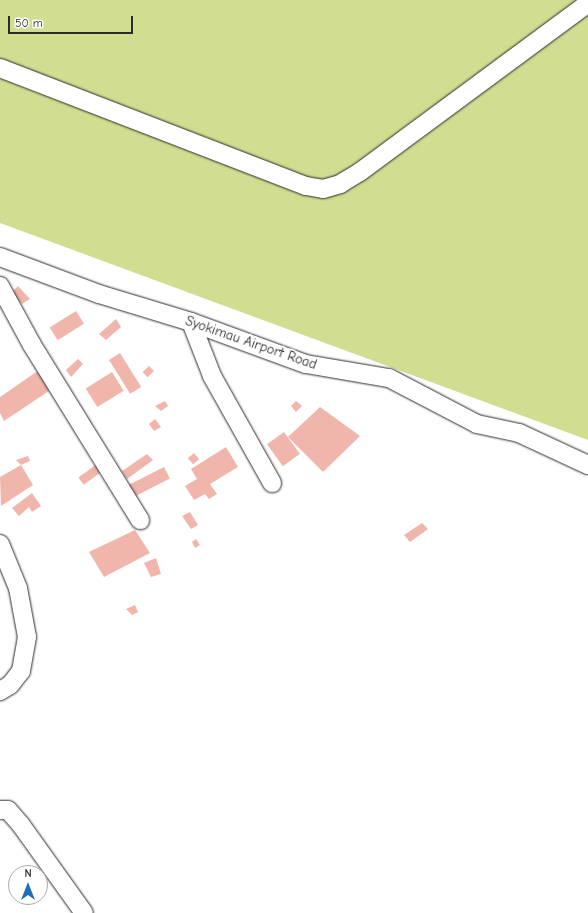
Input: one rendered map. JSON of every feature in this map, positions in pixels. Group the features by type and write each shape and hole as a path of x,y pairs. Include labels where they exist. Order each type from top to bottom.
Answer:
{"street":[{"path":"0,68 306,186 323,189 340,184 360,172 588,4"},
{"name":"Syokimau Airport Road","path":"0,257 98,294 191,322 306,364 389,378 477,424 519,433 588,465"},
{"path":"0,286 32,345 140,520"},
{"path":"191,322 212,376 272,483"},
{"path":"0,544 18,588 27,637 21,671 10,685 0,691"},
{"path":"0,810 8,810 21,825 84,913"}],"green space":[{"path":"0,0 588,0 588,440 0,223"}],"building":[{"path":"18,286 30,299 22,304 12,292"},
{"path":"76,311 84,324 58,340 50,327"},
{"path":"116,319 121,327 106,340 99,334"},
{"path":"120,353 141,387 130,394 109,360"},
{"path":"78,359 83,364 71,377 66,370"},
{"path":"45,366 52,389 4,421 0,413 0,397"},
{"path":"149,366 154,371 148,377 143,372"},
{"path":"112,372 124,391 97,407 86,388"},
{"path":"165,401 168,406 161,411 155,406"},
{"path":"296,401 302,406 296,412 291,406"},
{"path":"320,407 360,436 323,472 288,437"},
{"path":"155,419 161,427 154,431 149,424"},
{"path":"284,432 300,454 283,466 267,444"},
{"path":"226,447 238,467 210,484 217,494 209,499 205,494 194,500 185,486 197,479 191,469"},
{"path":"194,453 199,459 193,464 188,458"},
{"path":"147,454 153,460 127,479 122,471"},
{"path":"28,456 30,461 21,465 16,460"},
{"path":"97,464 102,471 84,485 78,478"},
{"path":"21,465 33,485 1,506 0,477"},
{"path":"164,467 170,479 133,497 127,486"},
{"path":"32,493 41,506 32,512 29,507 19,516 12,508"},
{"path":"190,512 198,525 191,529 182,516"},
{"path":"422,523 428,529 410,542 404,535"},
{"path":"135,530 150,553 104,577 89,552"},
{"path":"196,539 200,545 195,548 192,542"},
{"path":"156,558 161,574 151,577 144,563"},
{"path":"135,605 138,612 132,615 126,609"}]}
